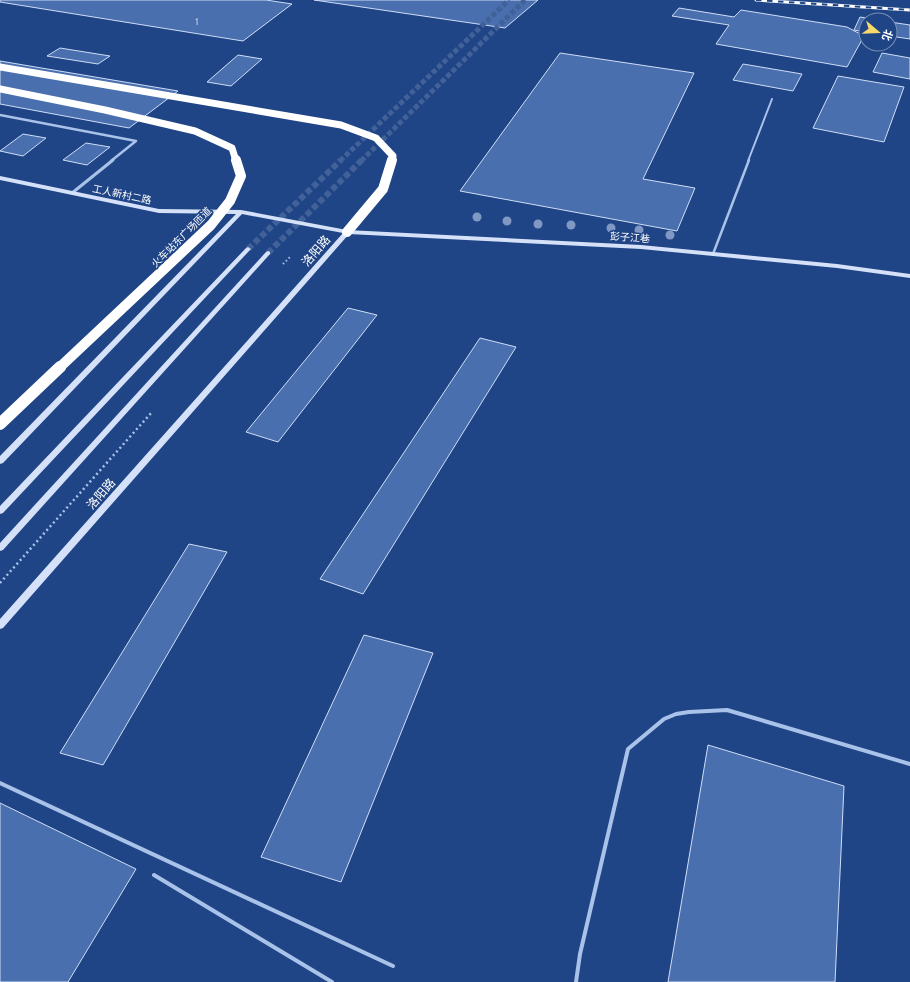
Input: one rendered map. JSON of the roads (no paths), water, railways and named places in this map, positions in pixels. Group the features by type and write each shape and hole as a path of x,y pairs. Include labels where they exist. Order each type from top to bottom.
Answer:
{"highway":[{"path":"0,67 341,125 376,138 393,156 383,189 347,232"},
{"name":"火车站东广场匝道","path":"0,89 105,110 195,131 232,148 241,176 230,201 211,225 0,424"}],"street":[{"path":"0,115 136,141 72,193"},
{"name":"工人新村二路","path":"0,178 159,211 241,212"},
{"name":"洛阳路","path":"241,212 347,232"},
{"path":"0,461 241,212"},
{"name":"洛阳路","path":"0,625 347,232"},
{"name":"彭子江巷","path":"347,232 641,247 837,266 910,276"},
{"path":"0,511 248,249"},
{"path":"0,548 268,253"}],"lane":[{"path":"713,254 772,99"},
{"path":"576,982 580,954 628,749 644,733 675,714 727,710 910,764"},
{"path":"0,783 393,966"},
{"path":"154,875 332,982"}],"tunnel":[{"path":"340,161 509,0"},
{"path":"361,161 525,0"},
{"path":"248,249 341,160"},
{"path":"268,253 362,160"}],"railway":[{"path":"756,0 910,10"}]}
